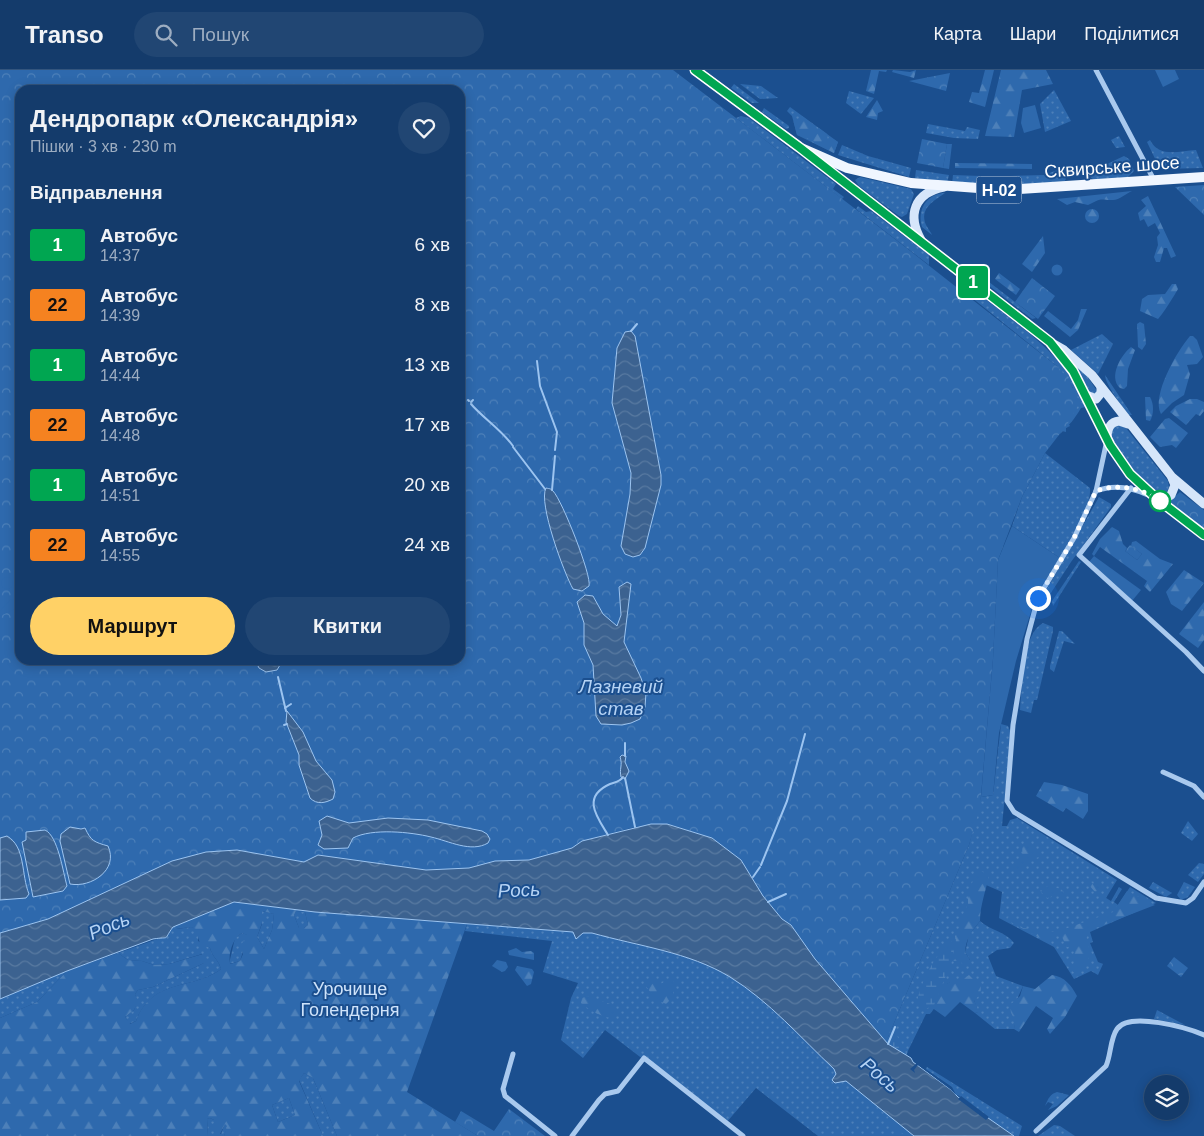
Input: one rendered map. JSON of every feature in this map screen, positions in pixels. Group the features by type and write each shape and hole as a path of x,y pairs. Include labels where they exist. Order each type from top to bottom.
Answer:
{"main road":[{"name":"Сквирське шосе","path":"695,70 799,147 847,168 911,183 944,187 1027,190 1204,177"},
{"path":"799,147 1050,342 1081,363 1172,477 1204,504"},
{"path":"923,243 914,222 916,208 927,192 944,187"},
{"path":"1050,342 1073,371 1107,440 1130,474 1156,498 1204,535"},
{"path":"1086,395 1096,399 1101,393 1101,387"},
{"path":"1107,440 1109,427 1115,421 1125,422 1131,426"},
{"path":"1156,498 1164,499 1171,496 1175,486 1172,477"}],"street":[{"path":"1096,70 1154,180"},
{"path":"1107,440 1096,491 1074,538 1038,598 1034,611 1022,662 1013,725 1007,800 1014,812 1156,898 1173,903 1186,903 1204,882"},
{"path":"1096,491 1106,487 1130,488 1156,498"},
{"path":"1130,488 1079,555 1186,652 1204,672"},
{"path":"1163,772 1194,786 1204,796"},
{"path":"1036,1131 1106,1066 1116,1032 1123,1024 1132,1021 1153,1022 1189,1028 1204,1035"},
{"path":"513,1054 503,1089 505,1096 555,1136"},
{"path":"572,1136 599,1100 606,1094 618,1090 644,1058 743,1136"}],"green space":[{"path":"0,70 673,70 904,246 1058,367 1068,379 1080,402 1068,423 1070,426 1066,428 1066,432 1062,431 1045,453 1022,497 998,560 993,659 980,807 969,845 886,1042 815,959 791,925 782,919 763,896 741,860 712,838 667,824 635,827 582,841 572,848 529,860 495,861 469,868 426,870 318,855 304,862 237,850 206,852 172,861 48,919 0,933"},
{"path":"871,70 887,70 886,72 879,71 874,94 866,91"},
{"path":"893,70 910,72 916,70 914,78 892,72"},
{"path":"985,70 994,70 985,107 969,102 972,92 979,93"},
{"path":"1001,70 1046,70 1053,84 1022,90 1014,137 985,136"},
{"path":"1155,70 1175,70 1179,79 1163,87"},
{"path":"950,73 946,91 909,81"},
{"path":"734,84 759,103 752,103 731,88"},
{"path":"740,84 761,86 778,98 760,99"},
{"path":"1054,90 1071,121 1045,132 1040,104"},
{"path":"849,91 874,98 861,114 846,103"},
{"path":"877,100 883,111 878,113 877,120 866,117"},
{"path":"1035,105 1041,128 1024,133 1021,123 1023,108"},
{"path":"790,107 838,142 834,153 797,135 792,116 787,111"},
{"path":"764,108 789,126 789,128 786,129 762,112"},
{"path":"741,116 749,118 836,184 833,189 844,197 842,199 736,118"},
{"path":"802,116 814,125 815,131 819,128 827,134 828,141 833,139 838,142 834,153 814,143 813,140 797,135 794,123"},
{"path":"928,124 965,131 967,127 980,130 978,139 954,138 926,133"},
{"path":"1119,136 1125,147 1116,148 1111,140"},
{"path":"922,139 947,144 943,168 917,163"},
{"path":"1150,140 1154,146 1164,151 1196,150 1203,168 1160,169 1147,142"},
{"path":"947,144 952,144 949,169 943,168"},
{"path":"842,145 868,156 911,168 909,177 838,155"},
{"path":"1124,156 1129,159 1134,171 1127,178 1094,180 1089,176 1090,172"},
{"path":"955,163 1032,164 1032,169 955,168"},
{"path":"1060,169 1066,179 1063,184 1019,185 1005,183 1010,176 1044,175"},
{"path":"916,170 949,175 947,183 915,178"},
{"path":"953,175 981,176 988,183 952,184"},
{"path":"860,177 911,189 914,194 907,214 902,217 899,216 859,186 855,180"},
{"path":"1204,185 1204,215 1175,187"},
{"path":"1132,191 1115,200 1101,200 1088,205 1075,202 1067,205 1057,199"},
{"path":"945,193 932,202 924,214 926,225 932,235 922,227 922,209 924,204 933,196"},
{"path":"1148,196 1176,256 1171,258 1167,248 1164,248 1160,262 1156,262 1154,257 1158,245 1157,237 1160,233 1155,223 1148,227 1144,219 1140,221 1138,213 1146,206 1141,200"},
{"path":"858,206 866,212 871,211 929,255 929,265 856,209"},
{"path":"1089,209 1095,209 1099,216 1095,223 1089,223 1085,219 1085,213"},
{"path":"1043,236 1045,253 1032,272 1022,264"},
{"path":"1057,264 1063,270 1057,276 1051,270"},
{"path":"999,273 1020,289 1016,295 995,279"},
{"path":"1032,278 1055,296 1038,319 1015,302"},
{"path":"989,282 1036,318 1032,319 988,285"},
{"path":"1172,284 1176,284 1178,289 1158,319 1140,311 1142,299 1148,295 1165,294"},
{"path":"980,295 1042,344 1068,373 1078,389 1086,407 1081,408 1060,434 1073,388 1058,367 971,297"},
{"path":"1081,309 1087,309 1078,330 1070,337 1044,316 1048,311 1071,329 1078,320"},
{"path":"1140,322 1144,324 1146,344 1142,350 1138,347 1137,324"},
{"path":"1102,334 1113,344 1098,374 1071,350"},
{"path":"1190,336 1197,340 1203,357 1197,364 1187,365 1190,374 1184,395 1161,414 1159,396 1162,385 1172,363"},
{"path":"1131,347 1135,350 1128,369 1127,386 1124,389 1120,388 1115,378 1117,366 1123,355"},
{"path":"1078,369 1085,373 1097,391 1094,395 1091,395"},
{"path":"1105,375 1132,415 1128,415 1118,401"},
{"path":"1145,397 1150,397 1153,406 1150,421 1146,420"},
{"path":"1190,399 1204,402 1204,411 1200,416 1196,414 1186,425 1170,412 1176,406"},
{"path":"1169,418 1188,433 1176,448 1172,445 1160,447 1150,437 1165,419"},
{"path":"1118,425 1126,428 1168,481 1169,487 1167,492 1162,494 1149,486 1120,454 1111,437 1112,429"},
{"path":"1045,453 1090,488 1090,496 1084,514 1060,558 1012,526 1022,497"},
{"path":"1180,492 1204,510 1204,531 1171,505 1171,500"},
{"path":"1099,497 1111,504 1111,507 1045,602 1043,596"},
{"path":"1012,526 1060,558 1036,595 1016,661 999,733 993,795 981,797 993,659 998,560"},
{"path":"1112,527 1119,531 1123,544 1127,548 1125,551 1137,560 1142,554 1131,546 1132,542 1136,541 1160,559 1173,564 1150,592 1144,586 1147,581 1100,547 1094,556 1092,554 1100,539"},
{"path":"1130,545 1142,554 1137,560 1125,551"},
{"path":"1094,556 1141,590 1132,601 1089,562"},
{"path":"1079,561 1081,562 1053,606 1052,601"},
{"path":"1184,570 1204,583 1182,611 1171,604 1166,592"},
{"path":"5,577 9,577 13,583 9,589 5,589 1,585 1,581"},
{"path":"11,599 15,600 15,609 0,616 0,611"},
{"path":"1204,602 1204,640 1198,648 1179,634"},
{"path":"1043,623 1053,627 1053,631 1037,700 1034,700 1031,713 1020,710 1024,662 1031,638 1036,629"},
{"path":"1059,631 1062,631 1075,644 1064,641 1054,672 1050,669 1050,666"},
{"path":"1001,724 1008,726 1011,733 1002,826 1007,826 1010,820 1017,818 1117,880 1106,898 1111,901 1119,887 1122,889 1114,902 1118,905 1130,887 1156,903 1090,932 1093,942 1090,943 1098,962 1103,964 1098,975 1091,971 1074,979 1054,947 999,918 1002,892 986,885 980,897 960,961 970,960 965,952 969,935 980,921 1006,936 1014,943 1010,948 997,950 988,956 996,976 1023,986 1011,1013 1016,1020 1014,1029 995,1029 975,1013 978,1012 974,1000 973,980 952,982 944,988 930,1014 926,1014 905,1057 886,1042 969,845 981,797 993,795"},
{"path":"1044,782 1062,785 1088,794 1088,811 1083,819 1066,808 1063,812 1036,796"},
{"path":"1188,821 1198,834 1192,841 1181,833"},
{"path":"1025,841 1041,857 1034,859 1015,871 1017,862 1023,857 1022,848"},
{"path":"1199,863 1204,864 1204,874 1198,882 1188,875"},
{"path":"981,871 989,875 980,921 970,935 965,952 971,966 964,966 960,961 952,961 956,945 955,936 961,929 961,918 968,904 968,892 976,874"},
{"path":"1085,876 1094,885 1104,886 1104,889 1095,892 1083,878"},
{"path":"1153,882 1172,893 1166,897 1149,888"},
{"path":"1184,882 1195,887 1188,897 1181,900 1177,895"},
{"path":"1048,886 1061,889 1065,894 1047,898 1040,891"},
{"path":"1127,891 1155,905 1088,931 1086,941 1092,954 1077,972 1073,972 1074,945 1067,947 1059,931 1113,912"},
{"name":"Урочище Голендерня","path":"234,902 315,912 467,924 407,1092 478,1136 337,1136 313,1078 304,1073 299,1081 323,1136 224,1136 227,1126 225,1124 220,1134 217,1135 214,1131 214,1120 210,1118 207,1119 208,1136 0,1136 0,1018 37,1002 67,971 118,953 128,960 142,961 154,965 169,964 203,954 205,957 204,963 153,987 138,990 135,994 138,1002 134,1010 125,1017 130,1024 136,1021 143,1007 152,997 174,987 210,976 221,969 210,948 200,944 196,929 191,927 176,929 173,927","holes":["262,911 274,914 272,930 264,949 257,937 262,923","296,911 305,912 308,925 304,928 299,928 294,915","242,933 247,935 241,945 243,954 240,961 230,964 232,946","289,1098 295,1115 278,1122 272,1105"]},
{"path":"262,911 274,914 272,930 264,949 257,937 262,924"},
{"path":"296,911 305,912 308,925 304,928 299,928 294,915"},
{"path":"1008,917 1023,928 1054,932 1055,937 1048,941 1042,939 1007,920"},
{"path":"467,924 573,932 578,936 583,933 592,933 698,961 714,968 730,977 771,1008 834,1069 836,1074 833,1077 839,1082 846,1080 914,1136 818,1136 756,1088 726,1123 605,1030 583,1058 561,1040 571,998 578,983 543,972 552,941 465,931"},
{"path":"173,927 177,929 196,928 199,933 198,941 210,948 221,969 210,976 163,991 153,997 144,1007 136,1021 129,1024 125,1017 134,1010 137,1002 135,994 138,990 153,987 204,963 202,954 169,964 154,965 142,961 128,960 118,953 160,938"},
{"path":"242,933 248,935 240,961 229,964 235,938"},
{"path":"956,939 952,961 934,1005 926,1009 917,1002 922,985 937,957 949,943"},
{"path":"516,948 522,952 531,951 534,953 534,960 509,955 508,951"},
{"path":"1174,957 1188,968 1181,977 1167,966"},
{"path":"497,960 506,962 508,967 505,971 502,972 492,966"},
{"path":"517,966 532,969 534,972 531,984 527,986 515,970"},
{"path":"67,971 37,1002 0,1018 0,999"},
{"path":"969,975 974,980 979,980 980,983 980,994 974,1000 979,1012 975,1013 960,1002 945,1017 931,1007 934,1005 936,990 955,979 962,980"},
{"path":"1052,975 1067,982 1077,996 1065,1017 1050,1034 1047,1029 1053,1018 1036,1006 1019,1032 1014,1029 1015,1020 1011,1013 1010,1005 1020,996 1023,986 1035,989"},
{"path":"668,979 673,980 675,985 672,998 666,1004 655,999 646,986 649,981 653,980 661,984"},
{"path":"587,996 613,1005 617,1015 609,1018 588,1008 581,1003 582,998"},
{"path":"1157,1010 1185,1025 1154,1019"},
{"path":"890,1033 897,1036 908,1052 905,1057 886,1042"},
{"path":"927,1067 1022,1126 1019,1136 1014,1136 959,1098 960,1096 956,1095 925,1070"},
{"path":"304,1073 313,1078 337,1136 323,1136 299,1080"},
{"path":"1057,1092 1069,1095 1057,1106 1048,1110 1053,1104 1048,1102 1045,1106 1047,1101 1051,1095"},
{"path":"289,1098 295,1115 278,1122 272,1105"},
{"path":"509,1109 545,1136 478,1136 455,1122 461,1111 494,1131"},
{"path":"890,1116 914,1136 895,1129 887,1119"},
{"path":"207,1119 214,1120 214,1131 221,1134 225,1123 228,1126 224,1136 208,1136"},
{"path":"1054,1125 1060,1126 1075,1136 1038,1136"}],"water":[{"path":"631,331 635,336 661,475 661,485 645,548 640,555 633,557 625,554 621,546 630,494 631,473 612,403 617,348 625,332"},
{"path":"546,488 552,490 557,497 569,522 586,568 589,586 582,591 573,589 558,554 546,508 544,496"},
{"name":"Лазневий став","path":"627,582 631,584 624,642 646,693 645,707 640,719 631,723 622,725 601,724 596,716 593,665 584,645 584,623 577,602 585,595 593,596 603,614 617,626 621,615 619,587"},
{"path":"258,665 280,665 277,670 266,672"},
{"path":"287,711 303,732 316,761 332,780 335,792 333,799 327,802 315,802 310,798 299,765 299,755 286,722"},
{"path":"622,755 626,756 625,762 629,771 625,779 621,777 620,757"},
{"path":"327,816 349,823 388,818 428,820 482,831 490,839 488,843 481,846 467,847 423,835 403,832 381,832 353,838 348,848 324,849 318,845 322,835 319,821"},
{"name":"Рось","path":"651,824 667,824 712,838 741,860 763,896 782,919 791,925 815,959 888,1044 911,1058 913,1062 958,1097 1014,1136 914,1136 846,1081 835,1083 832,1080 836,1074 834,1069 771,1008 730,977 698,961 663,950 592,933 583,933 576,939 573,932 315,912 234,902 173,927 166,937 153,939 67,971 0,999 0,933 48,919 172,861 206,852 237,850 304,862 318,855 426,870 469,868 495,861 529,860 572,848 582,841"},
{"path":"70,827 85,828 89,836 94,840 108,846 110,863 106,870 101,876 86,883 70,884 60,841 61,834"},
{"path":"45,830 50,834 57,847 67,886 63,891 33,897 22,842 26,840 26,832"},
{"path":"7,836 13,841 20,854 29,894 26,898 0,900 0,838"}],"pier":[{"path":"917,1063 952,1087 956,1095 918,1065 914,1070 915,1073 910,1069"},
{"path":"961,1096 989,1117 986,1120 958,1099"}],"waterway":[{"path":"631,331 637,324"},
{"path":"537,361 540,386 557,432 555,450"},
{"path":"471,404 513,446"},
{"path":"513,447 545,489"},
{"path":"552,490 555,456"},
{"path":"278,677 286,711"},
{"path":"285,708 291,704"},
{"path":"761,865 787,801 805,734"},
{"path":"625,743 625,756"},
{"path":"608,835 596,814 594,801 601,789 619,781 623,777"},
{"path":"625,778 635,827"},
{"path":"753,877 760,867"},
{"path":"768,902 786,894"},
{"path":"888,1044 895,1027"}],"bus line":[{"name":"1","path":"695,70 799,147 1050,342 1073,371 1099,426 1130,474 1141,486 1204,535"}],"route":[{"path":"1038,598 1074,538 1096,491 1106,487 1119,486 1138,490 1160,501"}]}
